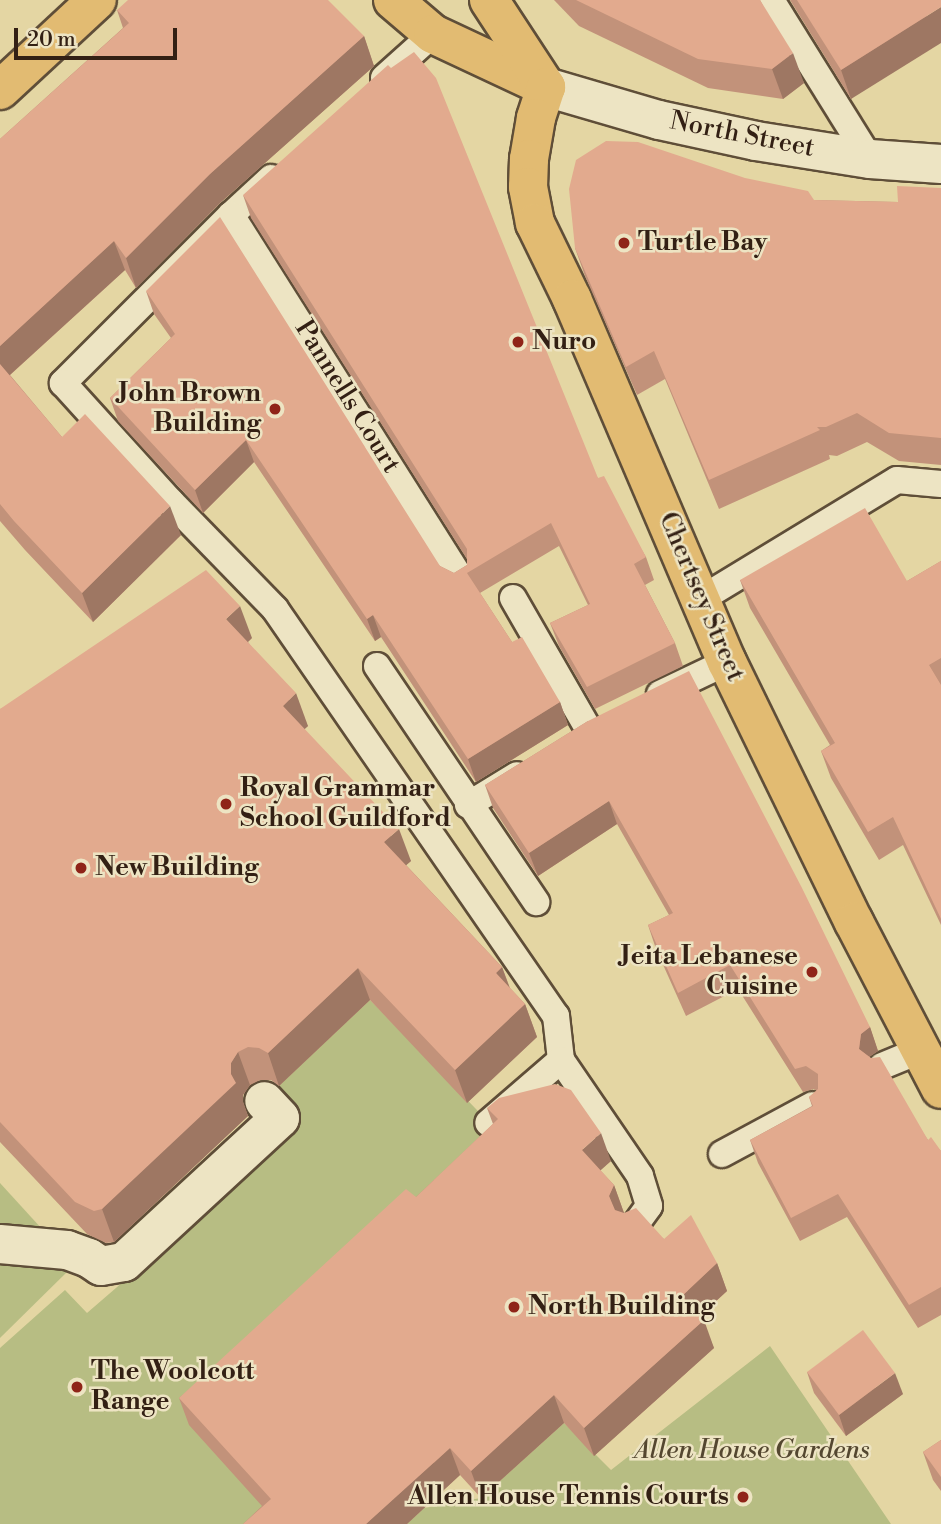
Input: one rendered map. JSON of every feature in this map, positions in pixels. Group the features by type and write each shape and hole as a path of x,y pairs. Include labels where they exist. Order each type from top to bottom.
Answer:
{"main road":[{"path":"0,90 97,0"},
{"name":"North Street","path":"393,0 433,34 546,87"},
{"path":"489,0 546,87"},
{"name":"Chertsey Street","path":"546,87 536,118 529,159 528,187 535,223 572,299 727,662 941,1089"}],"street":[{"name":"North Street","path":"546,87 659,120 756,141 870,159 941,164"},
{"path":"0,1244 67,1251 89,1258 101,1266 124,1262 280,1118 264,1101"}],"lane":[{"path":"771,0 870,159"},
{"path":"365,94 433,34"},
{"path":"293,159 231,215 63,383 131,459 275,608 556,1016 561,1060 640,1176 649,1206 635,1225"},
{"name":"Pannells Court","path":"231,215 463,580"},
{"path":"701,599 897,480 941,484"},
{"path":"513,598 578,736 614,717"},
{"path":"638,705 727,662"},
{"path":"377,666 468,805 536,902"},
{"path":"468,805 534,764"},
{"path":"882,1066 921,1051"},
{"path":"488,1124 561,1060"},
{"path":"722,1154 813,1105"}],"green space":[{"path":"370,1000 511,1145 264,1508 247,1524 0,1524 0,1348 65,1290 87,1313 292,1136 276,1088"},
{"path":"0,1183 42,1229 0,1224"},
{"path":"0,1264 69,1270 0,1338"},
{"name":"Allen House Gardens","path":"770,1346 891,1524 407,1524 424,1508 481,1498 564,1423 611,1470"}],"building":[{"path":"128,0 328,0 364,36 210,174 126,258 114,241 0,346 0,139 129,23 117,10"},
{"path":"576,0 760,0 793,53 772,69 698,59"},
{"path":"797,0 941,0 941,7 841,70"},
{"path":"414,52 436,78 598,478 604,476 646,557 634,564 675,643 587,687 550,623 590,604 551,523 467,573 512,642 522,637 560,702 468,759 373,615 367,619 246,440 195,490 110,398 175,334 146,291 220,217 440,566 454,573 467,565 467,549 243,195 388,65 391,68"},
{"path":"606,141 638,142 745,178 808,191 814,200 898,202 897,186 941,188 941,438 889,433 857,413 826,427 817,427 820,430 709,480 654,351 626,367 575,248 569,189 576,160"},
{"path":"0,364 62,437 85,414 170,506 82,593 0,504"},
{"path":"865,508 907,581 941,561 941,658 929,665 941,685 941,919 893,817 868,832 821,751 835,743 740,580"},
{"name":"New Building","path":"206,570 240,606 226,619 296,693 283,706 399,829 384,842 502,967 496,973 525,1004 455,1070 358,968 268,1053 259,1048 248,1047 238,1052 231,1063 231,1074 236,1083 102,1209 94,1211 75,1202 0,1122 0,709"},
{"path":"689,671 802,888 870,1027 861,1034 859,1049 871,1058 880,1057 928,1140 931,1137 941,1151 941,1287 909,1305 838,1194 791,1218 750,1140 813,1106 809,1097 818,1089 818,1074 806,1066 795,1069 730,965 678,993 648,925 673,913 609,801 529,853 485,785 588,721"},
{"name":"North Building","path":"555,1084 571,1090 601,1133 582,1150 614,1185 609,1196 615,1210 624,1213 636,1208 664,1239 691,1215 717,1263 682,1296 704,1320 584,1428 554,1395 471,1471 450,1448 366,1524 243,1524 271,1499 179,1398 406,1189 416,1197 498,1119 487,1108 499,1098"},
{"path":"863,1330 895,1373 839,1415 807,1372"},
{"path":"941,1440 941,1477 923,1452"}],"place":[{"name":"Turtle Bay","path":"624,243"},
{"name":"Nuro","path":"518,342"},
{"name":"John Brown Building","path":"275,409"},
{"name":"Royal Grammar School Guildford","path":"226,804"},
{"name":"New Building","path":"81,868"},
{"name":"Jeita Lebanese Cuisine","path":"812,972"},
{"name":"North Building","path":"514,1307"},
{"name":"The Woolcott Range","path":"77,1387"},
{"name":"Allen House Tennis Courts","path":"743,1497"}]}
